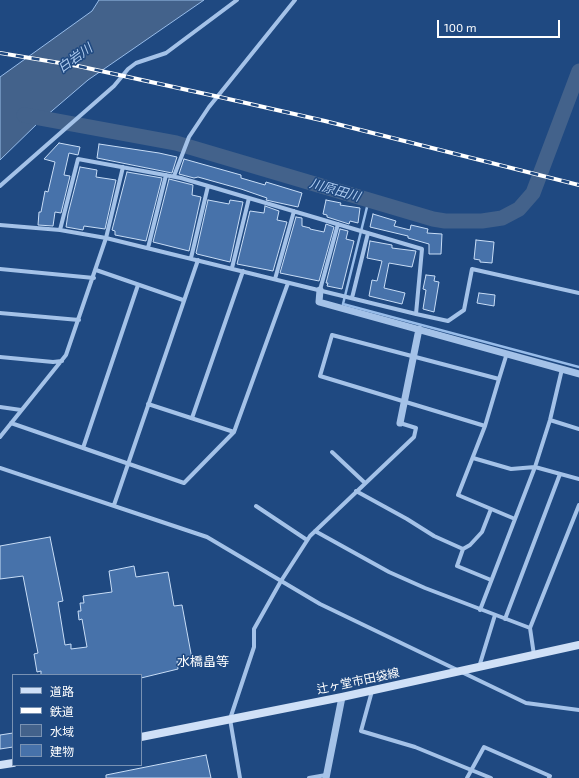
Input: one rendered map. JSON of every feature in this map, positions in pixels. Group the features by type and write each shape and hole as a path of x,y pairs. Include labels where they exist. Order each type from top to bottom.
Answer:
{"main road":[{"name":"辻ヶ堂市田袋線","path":"142,737 372,691 579,645"},
{"path":"0,765 12,763"}],"street":[{"path":"0,186 114,86 128,69 136,63 166,53 237,0"},
{"path":"174,176 189,138 209,107 295,0"},
{"path":"60,230 78,159 174,176 422,249 416,314"},
{"path":"0,438 21,410 62,361 94,278 106,238 123,167"},
{"path":"148,248 166,175"},
{"path":"191,258 208,186"},
{"path":"232,268 250,198"},
{"path":"275,279 294,211"},
{"path":"338,224 320,290 319,302 579,374"},
{"path":"0,225 60,230 106,238 448,321 464,310 472,269 579,293"},
{"path":"352,298 368,233"},
{"path":"114,505 183,300 198,260"},
{"path":"0,269 94,278"},
{"path":"96,270 183,300"},
{"path":"192,418 243,271"},
{"path":"11,423 184,483 234,432 288,283"},
{"path":"83,448 138,285"},
{"path":"0,313 79,320"},
{"path":"240,778 230,719 254,646 254,629 281,581 314,531 414,437 416,428 400,422 419,329"},
{"path":"485,426 320,376 332,335 499,379"},
{"path":"507,354 485,426 458,495 514,519"},
{"path":"0,356 53,362 62,361"},
{"path":"480,610 534,467 550,420 562,369"},
{"path":"148,404 234,432"},
{"path":"0,407 21,410"},
{"path":"550,420 579,429"},
{"path":"332,452 365,483"},
{"path":"473,458 511,469 534,467 579,479"},
{"path":"0,468 207,537 320,604 526,703 579,710"},
{"path":"505,619 560,474"},
{"path":"356,491 408,519 434,536 463,549"},
{"path":"534,655 530,628 579,505"},
{"path":"256,506 307,540"},
{"path":"491,509 482,532 470,545 463,549 457,566 491,580"},
{"path":"314,531 389,572 495,616 530,628"},
{"path":"479,667 495,616"},
{"path":"372,691 360,732 415,747 491,778"},
{"path":"309,778 326,776 342,697"},
{"path":"467,778 484,747 550,776 549,778"}],"water":[{"name":"白岩川","path":"99,0 204,0 88,80 39,122 0,160 0,77 92,11"}],"building":[{"path":"59,143 80,147 78,155 69,153 64,175 70,176 61,213 55,212 53,226 38,225 39,212 41,212 45,191 48,192 55,162 44,159"},
{"path":"99,144 177,157 172,173 97,158"},
{"path":"184,159 241,175 241,178 265,185 266,182 302,193 298,207 266,200 267,198 241,189 198,177 194,178 179,174"},
{"path":"80,167 97,170 96,177 116,180 105,229 84,226 83,230 66,227"},
{"path":"127,172 162,178 146,241 115,235 115,231 112,230"},
{"path":"169,179 193,185 192,195 201,197 189,251 153,242"},
{"path":"208,200 229,204 230,200 243,202 230,262 196,253"},
{"path":"326,200 341,203 340,205 360,208 358,223 350,221 349,224 327,217 327,215 323,214"},
{"path":"265,206 279,211 277,220 287,222 273,271 237,264 250,211 264,213"},
{"path":"373,214 396,221 394,226 410,230 411,225 428,229 427,233 442,234 441,254 429,254 429,244 408,238 408,236 370,227"},
{"path":"296,217 302,218 302,226 310,229 324,232 326,224 334,227 319,281 280,273"},
{"path":"340,229 348,231 346,239 354,241 342,289 327,286 328,283 326,283"},
{"path":"476,240 494,242 492,263 480,262 480,260 474,259"},
{"path":"370,241 392,245 392,248 416,251 412,267 389,263 384,288 405,293 402,304 369,296 372,280 377,281 382,261 367,258"},
{"path":"426,275 435,276 434,281 439,282 434,312 423,309 426,290 423,289"},
{"path":"479,293 495,295 494,306 477,303"},
{"path":"50,537 63,601 58,602 65,645 71,644 71,649 87,647 82,619 79,620 78,611 81,611 80,603 84,603 83,596 112,592 109,571 134,566 136,577 168,572 174,606 182,605 192,659 177,661 178,669 142,678 142,674 41,674 41,671 37,672 34,654 38,653 23,576 0,579 0,546"},
{"path":"12,733 12,747 0,749 0,735"},
{"path":"206,755 211,778 106,778 106,775"}],"waterway":[{"name":"川原田川","path":"24,115 176,143 433,219 445,221 482,221 502,218 519,209 533,193 579,71"},
{"path":"369,199 343,304 579,367"}],"railway":[{"path":"0,53 78,66 325,121 579,185"}],"district":[{"name":"水橋畠等","path":"203,662"}]}
